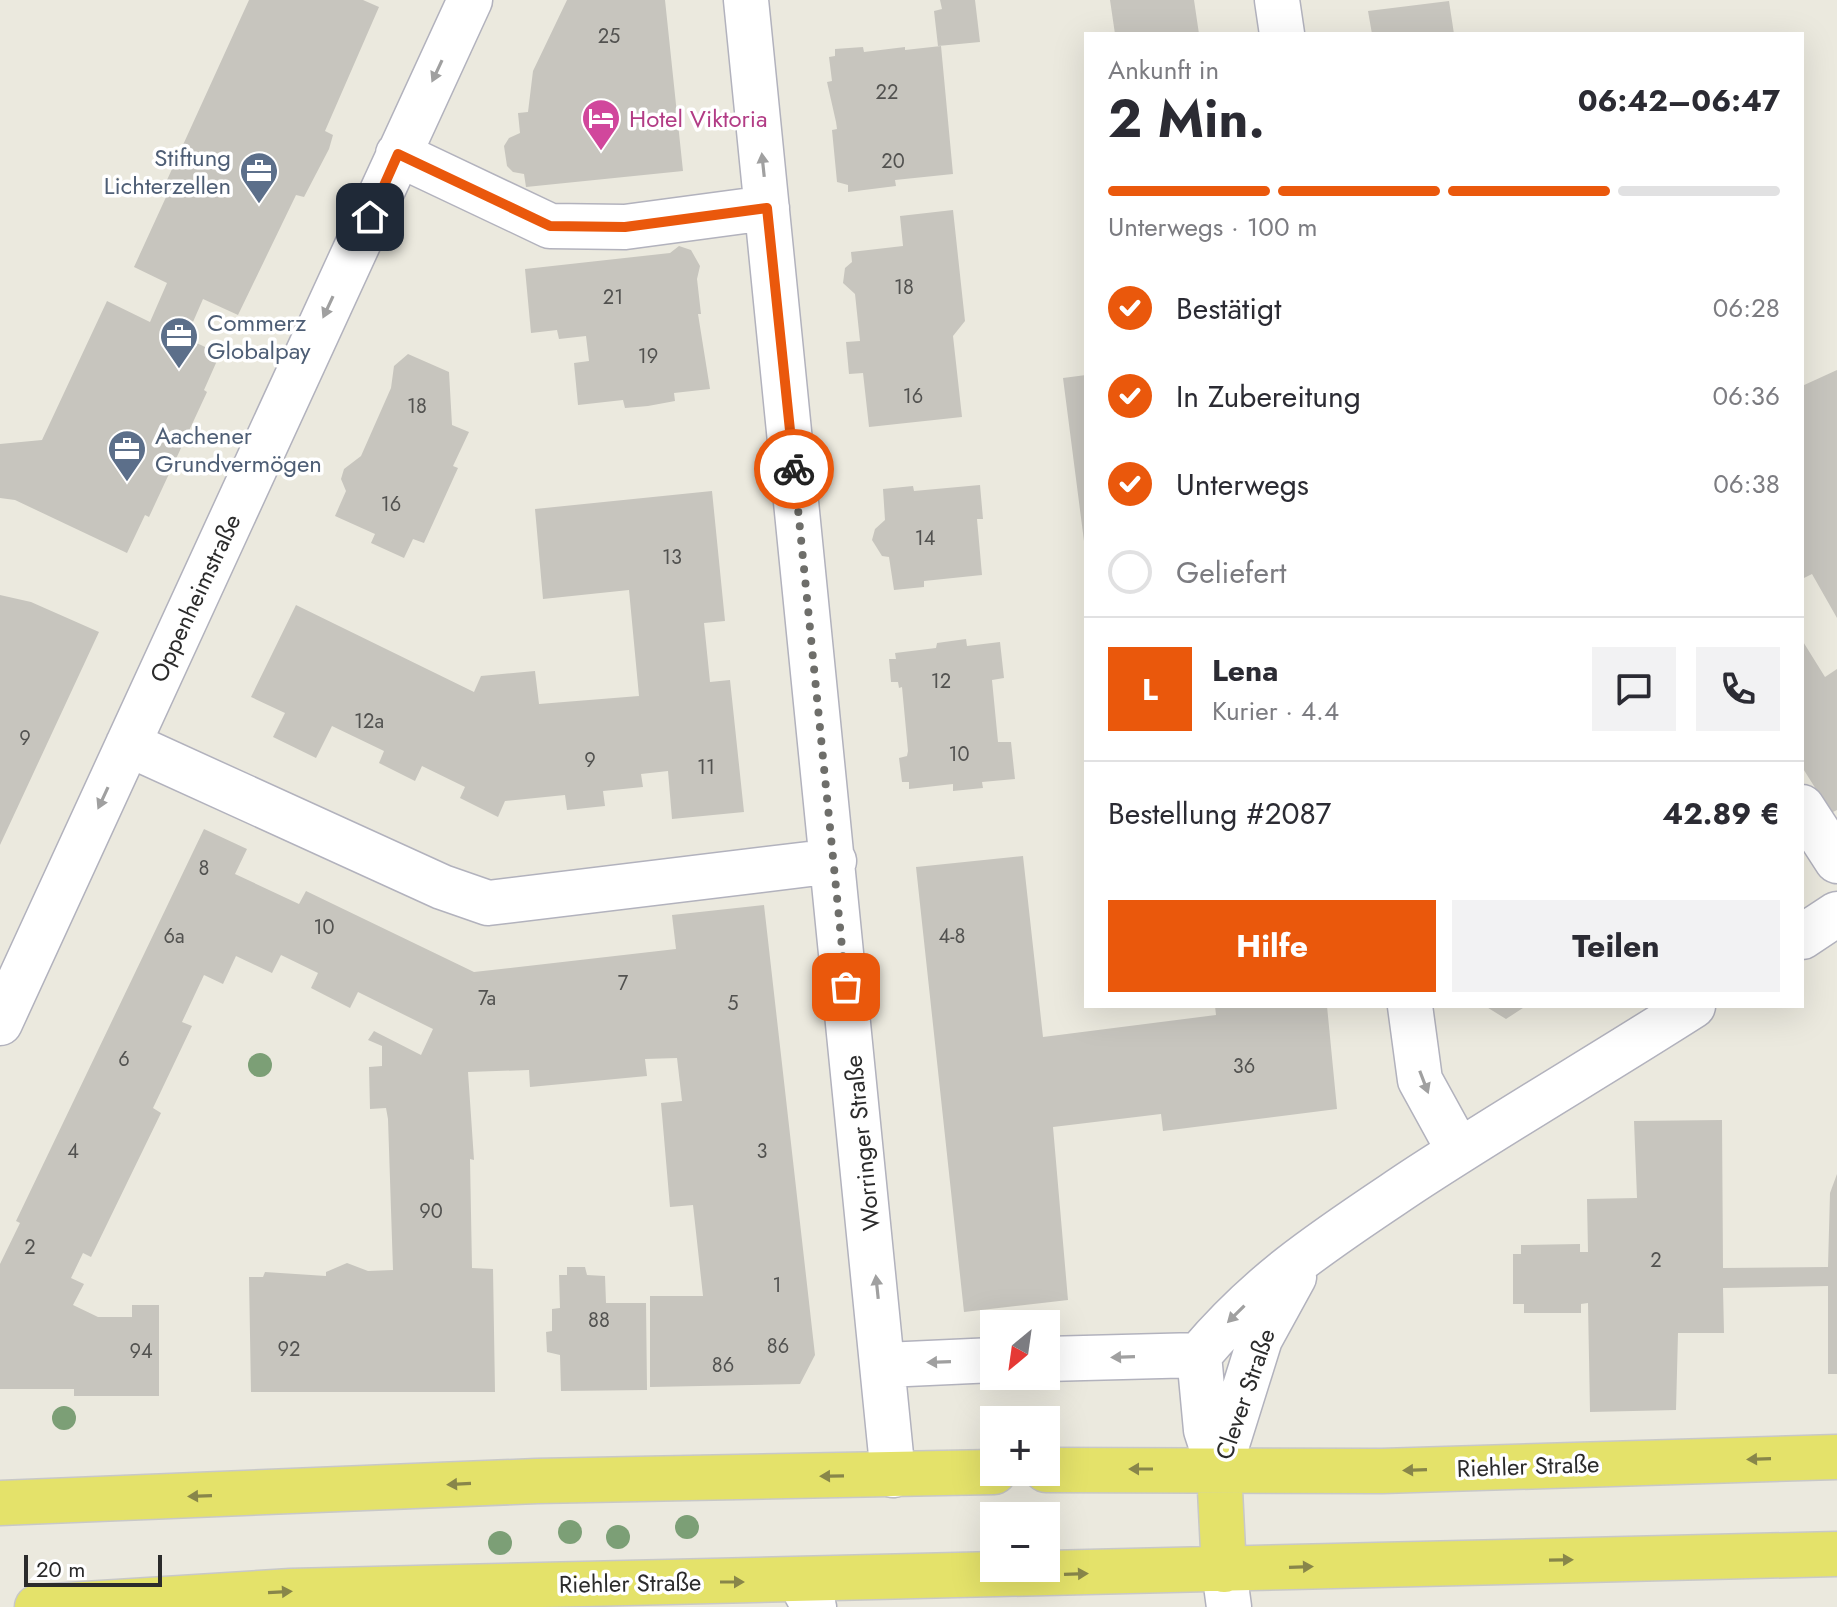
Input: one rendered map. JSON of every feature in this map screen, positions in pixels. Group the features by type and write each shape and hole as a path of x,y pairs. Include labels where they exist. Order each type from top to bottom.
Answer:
{"main road":[{"name":"Riehler Straße","path":"1060,1470 1382,1471 1837,1457"},
{"path":"1219,1470 1226,1588"},
{"path":"0,1503 537,1481 980,1472"},
{"name":"Riehler Straße","path":"37,1607 291,1591 807,1594 1226,1588 1837,1554"}],"street":[{"name":"Oppenheimstraße","path":"0,1023 470,0"},
{"name":"Worringer Straße","path":"746,0 885,1365 893,1475"},
{"path":"1277,0 1282,32"},
{"path":"398,154 550,226 625,227 767,208"},
{"path":"128,744 442,887 488,903 834,861"},
{"path":"1804,810 1837,861"},
{"path":"1804,936 1837,914"},
{"path":"1410,1008 1420,1080 1459,1151"},
{"name":"Clever Straße","path":"1219,1470 1206,1430 1199,1355 1268,1282 1315,1244 1690,1008"},
{"name":"Clever Straße","path":"1219,1470 1260,1339 1315,1244"},
{"path":"1060,1359 1199,1355"},
{"path":"885,1365 980,1361"}],"building":[{"path":"249,0 363,0 379,7 325,131 333,135 329,149 304,197 296,195 238,315 203,299 186,338 220,354 204,390 207,392 149,517 145,515 127,553 15,500 0,498 0,444 42,440 107,301 150,322 167,283 134,267 172,184 167,180"},
{"path":"567,0 665,0 683,171 526,187 524,174 513,172 507,166 504,146 509,138 520,133 518,113 528,112 533,71"},
{"path":"940,0 975,0 980,42 938,46 934,11 942,9"},
{"path":"1110,0 1194,0 1199,32 1115,32"},
{"path":"1449,1 1454,32 1372,32 1368,11"},
{"path":"941,46 953,174 895,180 896,186 848,192 848,185 837,182 832,130 837,129 827,82 832,81 829,57 835,56 835,49 863,47 864,52"},
{"path":"953,210 965,321 953,336 962,417 869,427 863,373 849,374 846,342 860,341 855,294 843,283 845,268 852,262 851,252 903,246 900,216"},
{"path":"679,246 691,250 700,266 697,279 701,314 698,314 710,389 674,393 675,401 648,406 625,408 623,400 578,405 574,363 589,361 586,336 559,339 557,330 531,333 525,269 670,253"},
{"path":"408,354 449,372 452,425 469,432 453,466 458,468 424,543 413,539 404,558 371,543 375,534 335,516 346,491 341,479 344,469 361,456 391,388 394,366"},
{"path":"1837,370 1837,618 1812,574 1804,578 1804,385"},
{"path":"1084,375 1084,541 1063,378"},
{"path":"980,485 983,519 977,519 982,575 924,581 924,587 894,590 889,557 882,556 872,540 875,529 885,520 883,489 913,486 914,491"},
{"path":"712,491 725,621 704,623 710,682 730,680 744,812 672,819 668,771 641,774 643,787 603,791 605,806 567,810 565,795 505,801 498,817 460,798 465,787 422,766 415,781 379,763 384,751 332,726 316,758 273,737 285,713 251,697 296,605 474,692 481,676 535,671 539,704 639,696 629,590 543,599 535,509"},
{"path":"0,595 31,602 99,632 0,845"},
{"path":"966,639 967,646 1000,642 1004,678 992,680 998,742 1011,742 1015,779 982,782 983,788 953,791 953,784 909,789 909,782 902,782 899,758 907,756 908,751 902,687 899,688 898,682 891,682 889,659 896,659 895,653 936,648 937,643"},
{"path":"1804,643 1825,677 1837,669 1837,810 1831,813 1804,770"},
{"path":"204,829 247,849 235,874 299,904 306,891 474,972 676,949 672,915 764,905 815,1355 800,1384 650,1387 650,1296 703,1296 693,1205 670,1207 661,1103 682,1101 677,1058 645,1059 647,1076 530,1087 529,1070 468,1072 474,1160 470,1159 472,1268 493,1269 495,1392 251,1392 249,1277 263,1277 265,1272 326,1276 326,1272 347,1263 368,1271 393,1270 388,1119 386,1108 370,1109 369,1067 382,1066 382,1046 368,1040 374,1031 421,1055 433,1029 358,992 350,1008 311,988 318,973 281,955 272,973 236,956 223,984 204,975 182,1022 192,1026 153,1108 161,1113 91,1257 83,1253 71,1278 84,1284 73,1305 98,1317 132,1317 132,1305 159,1305 159,1396 74,1396 74,1389 0,1389 0,1264 20,1223 16,1221"},
{"path":"1023,856 1043,1037 1216,1015 1215,1008 1327,1008 1337,1109 1163,1131 1161,1114 1053,1127 1068,1300 964,1312 916,867"},
{"path":"1488,1008 1523,1008 1506,1019"},
{"path":"1722,1120 1723,1268 1828,1267 1830,1193 1837,1174 1837,1374 1828,1374 1828,1286 1723,1288 1724,1333 1678,1333 1676,1410 1590,1412 1588,1303 1581,1304 1581,1313 1524,1313 1524,1304 1513,1304 1513,1254 1521,1254 1521,1245 1580,1244 1580,1252 1588,1252 1587,1199 1637,1198 1634,1121"},
{"path":"567,1267 585,1267 587,1275 605,1276 606,1303 646,1303 647,1390 561,1391 560,1355 547,1352 546,1332 552,1331 552,1309 560,1308 559,1275 567,1275"}],"way so far":[{"path":"794,469 846,987"}],"place":[{"name":"Hotel Viktoria","path":"601,152"},
{"name":"Stiftung Lichterzellen","path":"259,205"},
{"name":"Commerz Globalpay","path":"179,370"},
{"name":"Aachener Grundvermögen","path":"127,483"}],"route":[{"path":"370,217 398,154 550,226 625,227 767,208 794,469"}]}
